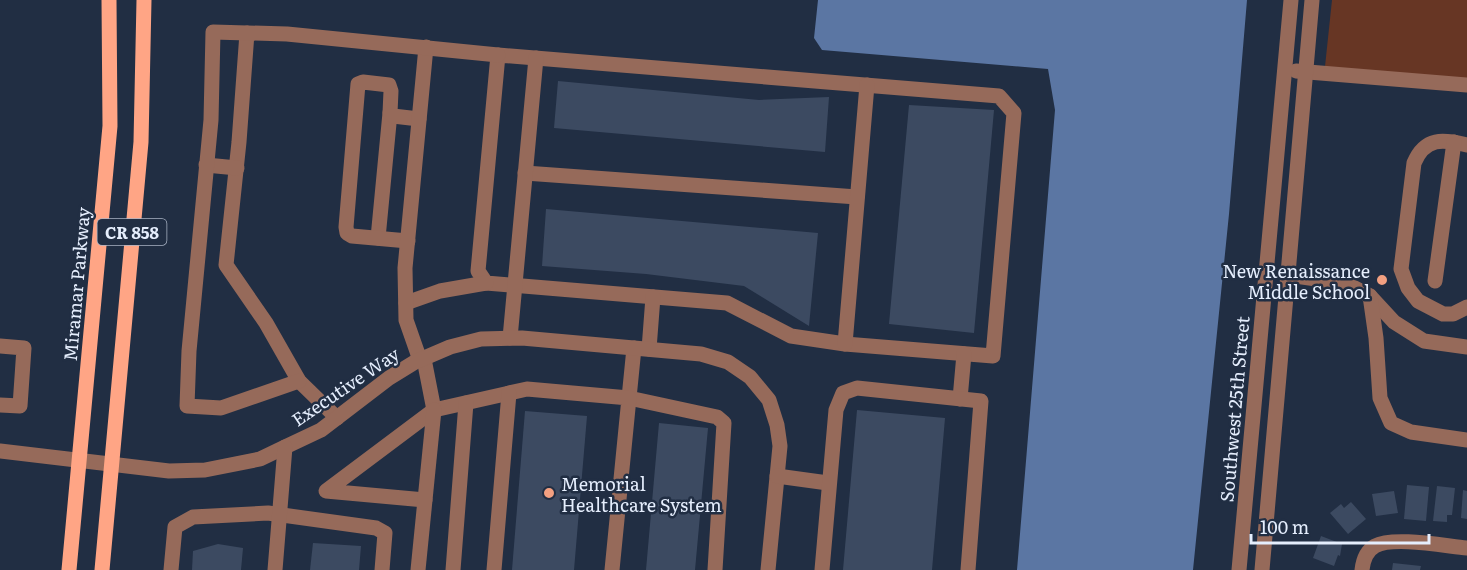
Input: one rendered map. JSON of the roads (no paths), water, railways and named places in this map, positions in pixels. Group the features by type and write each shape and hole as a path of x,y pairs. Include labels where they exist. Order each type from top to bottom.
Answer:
{"main road":[{"name":"Miramar Parkway","path":"69,570 110,126 109,0"},
{"name":"CR 858","path":"102,570 141,142 144,0"}],"street":[{"name":"Southwest 25th Street","path":"1239,570 1291,0"},
{"path":"1262,570 1312,0"},
{"path":"299,381 221,408 187,406 189,351 211,120 213,32 287,34 498,55 999,96 1014,113 993,356 845,344 791,336 727,303 486,284 440,291 406,303"},
{"path":"247,33 237,168 226,265 266,323 299,381 337,418"},
{"path":"418,570 434,410 422,359 406,320 405,268 426,47"},
{"path":"486,284 478,271 498,55"},
{"path":"510,338 536,58"},
{"path":"1284,70 1467,85"},
{"path":"378,238 391,91 389,85 363,82 358,84 347,233 352,236 408,241"},
{"path":"845,344 867,85"},
{"path":"390,113 393,116 419,119"},
{"path":"1435,281 1461,144 1438,141 1426,145 1418,152 1414,163 1401,269 1408,288 1418,302 1443,314 1453,314 1467,307"},
{"path":"206,165 237,168"},
{"path":"525,173 857,197"},
{"path":"1288,275 1345,283 1370,296 1394,322 1424,341 1467,347"},
{"path":"1370,296 1376,338 1380,398 1391,423 1411,432 1467,440"},
{"path":"612,570 629,398 653,297"},
{"name":"Executive Way","path":"0,451 169,471 205,470 260,459 321,430 389,378 422,359 450,347 482,339 522,338 701,354 728,362 750,377 769,400 777,425 780,446 777,476"},
{"path":"0,346 24,348 20,406 0,405"},
{"path":"960,399 964,354"},
{"path":"822,570 836,410 843,393 857,388 981,401 968,570"},
{"path":"425,500 326,491 434,410 527,389 629,398 717,417 724,423 715,570"},
{"path":"494,570 509,393"},
{"path":"453,570 466,403"},
{"path":"275,570 285,447"},
{"path":"768,570 777,476 828,483"},
{"path":"171,570 175,527 193,517 268,513 376,528 385,533 382,570"},
{"path":"1362,570 1363,560 1374,547 1392,541 1467,548"}],"water":[{"path":"818,0 1247,0 1229,214 1193,570 1017,570 1055,110 1048,69 822,50 814,38"}],"place":[{"name":"New Renaissance Middle School","path":"1382,280"},
{"name":"Memorial Healthcare System","path":"549,493"}]}
